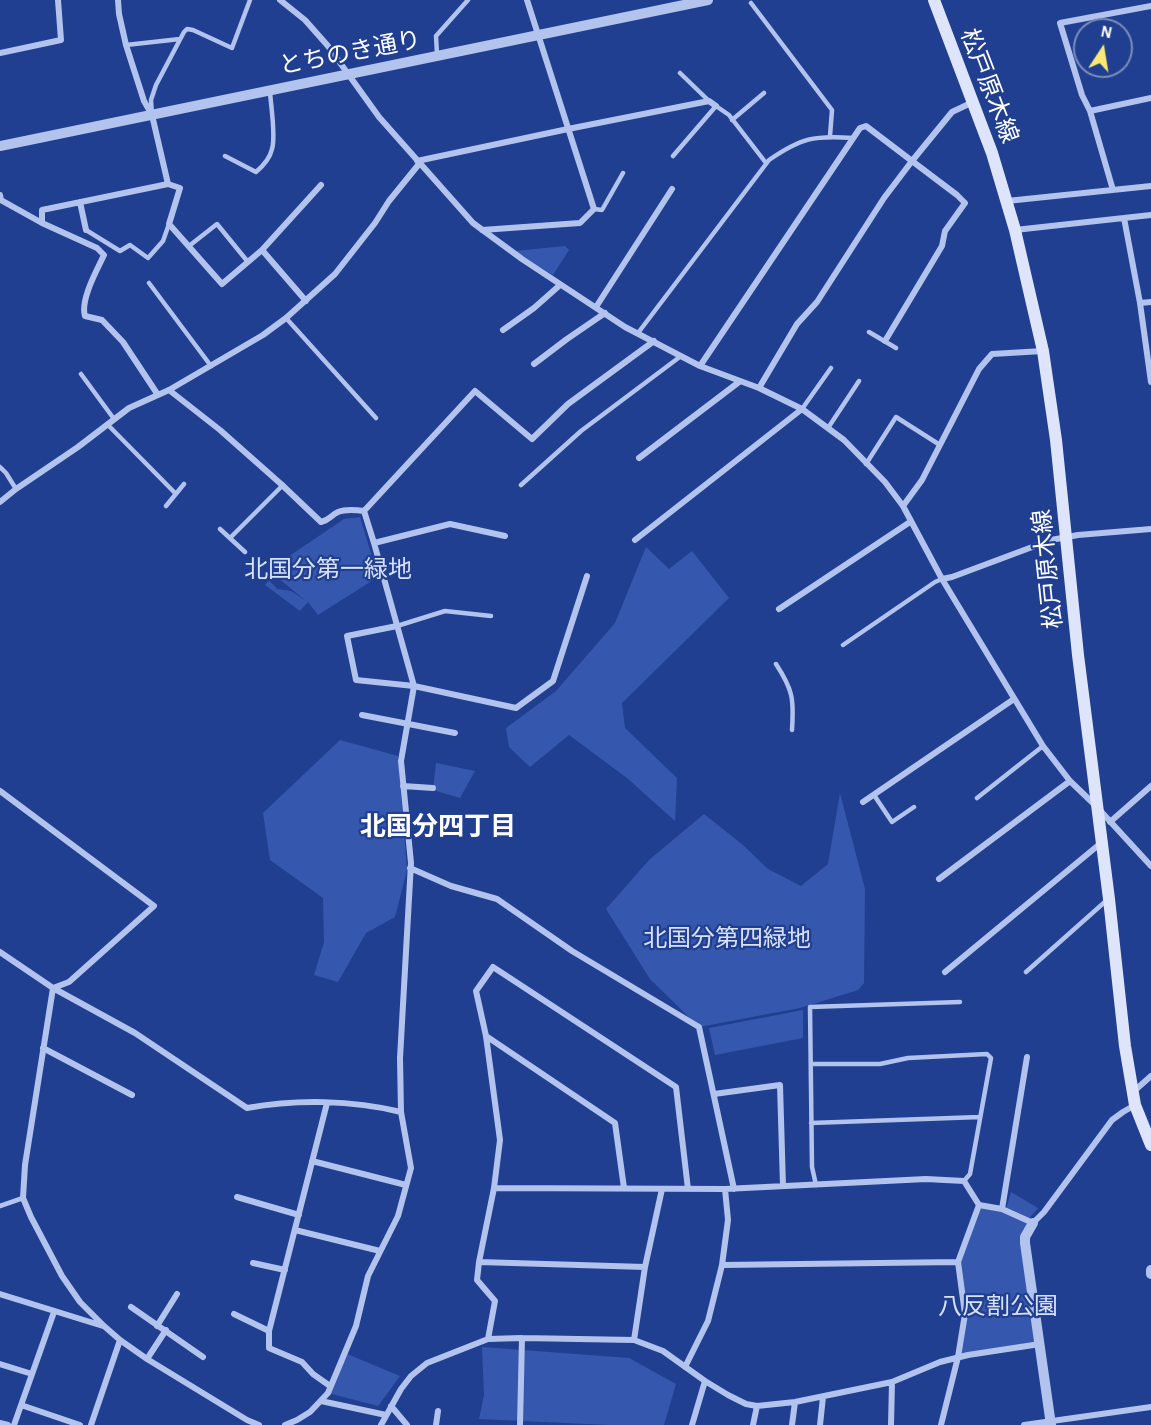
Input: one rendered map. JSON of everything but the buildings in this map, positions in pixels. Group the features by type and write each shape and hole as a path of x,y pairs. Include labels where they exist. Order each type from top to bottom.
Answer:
{"main road":[{"name":"松戸原木線","path":"934,0 974,102 1007,201 1042,351 1056,440 1078,655 1125,1046 1135,1106 1151,1145"}],"street":[{"path":"0,53 61,39 58,0"},
{"path":"118,0 126,45 144,101 152,115 168,184"},
{"path":"280,0 305,20 328,46 379,117 473,223 560,285 638,333 700,366 759,388 802,409 844,440 885,482 903,506 942,579 1043,746 1070,781 1150,864"},
{"path":"482,230 580,223 594,209 527,0"},
{"name":"とちのき通り","path":"0,146 708,0"},
{"path":"1113,190 1090,111 1082,95 1060,23 1151,6"},
{"path":"1090,111 1151,98"},
{"path":"0,502 129,408 170,390 263,335 286,318 335,274 418,162 710,101 716,106"},
{"path":"759,388 797,324 817,302 884,198 952,112 974,102"},
{"path":"700,366 853,138 860,128 866,126 965,203 945,231 942,246 885,341"},
{"path":"42,223 42,210 168,184 180,188 169,225 222,284 262,250 321,184"},
{"path":"1007,201 1151,186"},
{"path":"596,307 672,189"},
{"path":"0,195 1,200 42,223 97,248 104,255 87,293 83,311 85,316 102,320 123,342 159,395"},
{"path":"80,202 86,230"},
{"path":"1015,230 1151,215"},
{"path":"1124,218 1140,303 1151,382"},
{"path":"262,250 306,301"},
{"path":"503,330 534,308 560,285"},
{"path":"1140,303 1151,302"},
{"path":"534,364 605,313"},
{"path":"364,511 475,391 532,439 568,404 654,342"},
{"path":"903,506 922,480 979,369 992,354 1042,351"},
{"path":"639,458 739,382"},
{"path":"170,390 220,429 321,522 328,521 337,512 364,511"},
{"path":"635,540 802,409"},
{"path":"285,1425 310,1412 328,1393 356,1326 368,1276 398,1216 411,1168 401,1112 400,1058 410,868 401,761 414,686 364,511"},
{"path":"779,609 910,522"},
{"path":"374,543 450,524 504,536"},
{"path":"942,579 1051,540 1078,535 1151,529"},
{"path":"397,626 347,636 356,680 414,686 516,708 553,681 587,576"},
{"path":"863,802 1014,699"},
{"path":"362,715 455,733"},
{"path":"939,879 1070,781"},
{"path":"404,786 433,788"},
{"path":"1110,822 1151,786"},
{"path":"0,791 154,906 69,982 53,988"},
{"path":"945,972 1101,843"},
{"path":"410,868 451,886 497,899 572,951 699,1027 734,1189"},
{"path":"0,952 53,988 135,1033 247,1108 271,1104 327,1103 401,1112"},
{"path":"488,1339 495,1301 477,1280 494,1188 500,1140 486,1036 476,991 493,967 676,1087 688,1189"},
{"path":"53,988 25,1165 23,1198 40,1237 80,1302 120,1340 147,1359 259,1425"},
{"path":"486,1036 615,1123 624,1188"},
{"path":"43,1048 132,1095"},
{"path":"1002,1209 1027,1057"},
{"path":"1132,1092 1151,1076"},
{"path":"714,1094 780,1085 783,1186"},
{"path":"327,1103 270,1331 269,1348 302,1362 313,1374 330,1386"},
{"path":"1051,1423 1026,1237 1033,1223 1044,1212 1112,1120 1135,1106"},
{"path":"312,1161 406,1185"},
{"path":"494,1188 734,1189 926,1179 964,1181 979,1204 1002,1209 1033,1223"},
{"path":"634,1340 645,1267 662,1189"},
{"path":"685,1367 708,1321 722,1265 728,1220 725,1189"},
{"path":"237,1197 299,1215"},
{"path":"941,1425 965,1314 958,1262 979,1204"},
{"path":"295,1230 380,1251"},
{"path":"479,1262 645,1267"},
{"path":"722,1265 958,1262"},
{"path":"253,1263 285,1270"},
{"path":"1151,1269 1151,1274"},
{"path":"0,1294 104,1326"},
{"path":"157,1326 177,1294"},
{"path":"131,1307 202,1357"},
{"path":"14,1425 54,1312"},
{"path":"234,1314 270,1331"},
{"path":"147,1359 166,1330"},
{"path":"520,1425 522,1338"},
{"path":"381,1425 401,1389 411,1376 427,1363 488,1339 634,1340 663,1352 728,1395 746,1404 757,1406 795,1402 892,1382 957,1357 1040,1344"},
{"path":"91,1425 120,1340"},
{"path":"0,1364 32,1374"},
{"path":"692,1425 705,1381"},
{"path":"891,1425 892,1382"},
{"path":"820,1425 823,1397"},
{"path":"321,1401 386,1415"},
{"path":"792,1425 795,1402"},
{"path":"21,1405 80,1425"},
{"path":"391,1406 407,1425"},
{"path":"753,1425 757,1406"},
{"path":"1024,1425 1051,1423 1151,1407"},
{"path":"436,1425 438,1411"},
{"path":"0,1423 8,1425"}],"lane":[{"path":"152,115 152,100 156,86 187,29 232,48 250,0"},
{"path":"437,57 436,36 468,0"},
{"path":"752,3 832,110 830,136"},
{"path":"126,45 180,39"},
{"path":"680,73 710,101"},
{"path":"225,156 256,172 262,167 272,151 273,142 270,90"},
{"path":"732,120 764,93"},
{"path":"673,156 716,106 732,120 766,163"},
{"path":"638,333 766,163 789,147 810,138 830,136 853,138"},
{"path":"594,209 602,210 623,173"},
{"path":"189,246 217,224 248,261"},
{"path":"86,230 120,251 130,245 148,258 163,241 169,225"},
{"path":"149,283 211,366"},
{"path":"286,318 376,418"},
{"path":"869,332 896,348"},
{"path":"521,485 581,430 681,356"},
{"path":"802,409 831,368"},
{"path":"81,374 114,419"},
{"path":"828,428 859,381"},
{"path":"866,464 896,417 940,445"},
{"path":"107,424 176,494"},
{"path":"0,467 16,489"},
{"path":"166,506 184,484"},
{"path":"230,538 283,485"},
{"path":"220,529 245,552"},
{"path":"843,645 934,582 942,579"},
{"path":"397,626 445,611 491,615"},
{"path":"776,664 792,694 794,707 792,730"},
{"path":"977,798 1043,746"},
{"path":"874,795 892,822 914,807"},
{"path":"1026,972 1108,899"},
{"path":"816,1185 812,1167 810,1007 960,1002"},
{"path":"811,1064 880,1064 908,1058 987,1054 991,1058 970,1174 964,1181"},
{"path":"811,1123 980,1118"},
{"path":"0,1206 23,1198"}],"green space":[{"path":"565,246 569,250 553,275 515,251"},
{"name":"北国分第一緑地","path":"360,517 378,577 318,615 308,602 300,611 265,585 269,580 277,589 291,591 306,601 272,573 282,561 344,519"},
{"path":"646,547 669,569 692,551 729,598 622,703 625,728 677,778 675,821 627,778 569,735 530,767 509,747 506,728 556,691 615,623"},
{"path":"340,740 398,756 407,870 395,917 366,933 338,982 314,975 324,942 323,898 270,860 263,813"},
{"path":"436,763 475,771 460,798 433,790"},
{"name":"北国分第四緑地","path":"840,793 865,889 864,983 858,990 800,1008 699,1027 650,979 606,909 649,860 704,814 743,845 768,869 801,886 828,864"},
{"path":"803,1010 803,1038 715,1055 709,1028"},
{"path":"1011,1192 1038,1208 1028,1220 1006,1209"},
{"name":"八反割公園","path":"979,1205 1002,1209 1033,1223 1026,1237 1040,1344 958,1357 963,1330 959,1260"},
{"path":"482,1347 629,1358 676,1384 664,1425 479,1419 484,1395"},
{"path":"347,1354 400,1376 378,1406 328,1393"}],"district":[{"name":"北国分四丁目","path":"438,827"}]}
